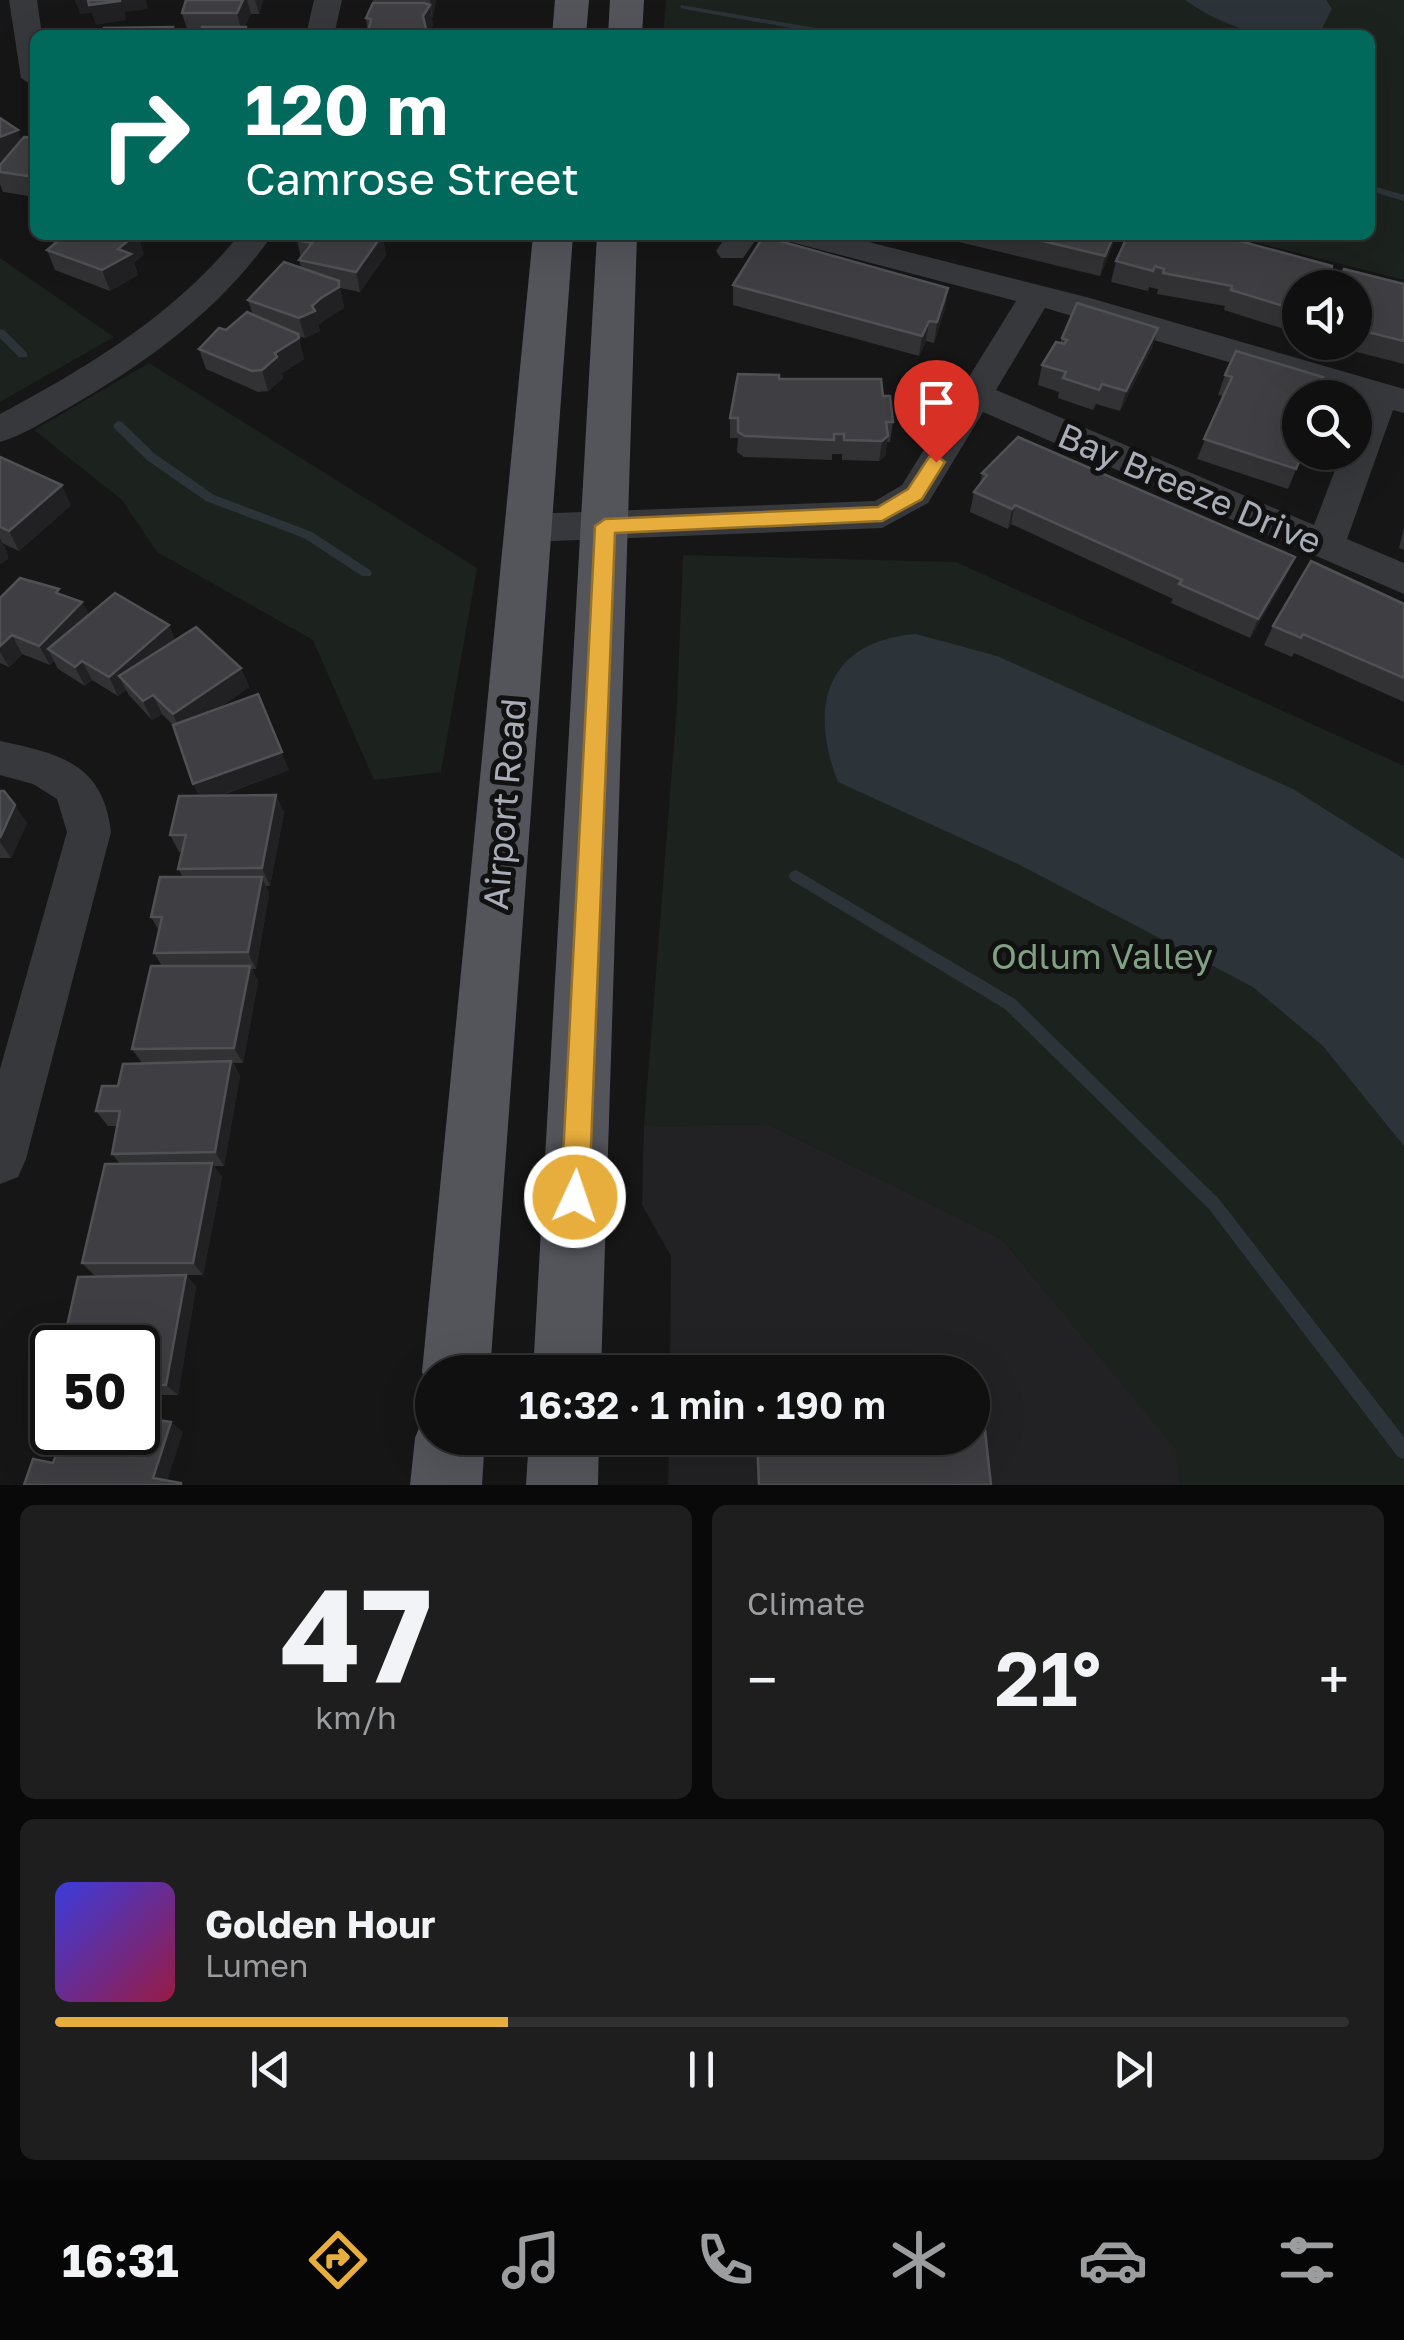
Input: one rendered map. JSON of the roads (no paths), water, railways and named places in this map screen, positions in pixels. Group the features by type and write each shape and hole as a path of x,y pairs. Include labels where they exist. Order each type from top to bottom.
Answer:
{"main road":[{"path":"570,30 572,0"},
{"path":"625,30 627,0"},
{"name":"Airport Road","path":"457,1355 552,240"},
{"path":"568,1355 617,240"},
{"path":"446,1485 449,1455"},
{"path":"562,1485 563,1455"}],"street":[{"path":"23,0 30,46"},
{"path":"321,30 328,0"},
{"path":"0,430 161,335 220,282 252,240"},
{"path":"822,240 1036,295 1392,398 1326,546"},
{"path":"528,528 882,514 915,494 1036,295"},
{"name":"Bay Breeze Drive","path":"977,396 1404,578"},
{"path":"0,758 59,774 77,789 88,808 89,832 0,1158"}],"waterway":[{"path":"684,7 816,30"},
{"path":"1375,189 1404,198"},
{"path":"0,332 23,355"},
{"path":"118,425 151,457 210,498 308,535 366,573"},
{"path":"796,876 1010,1004 1214,1204 1404,1451"}],"park label":[{"name":"Odlum Valley","path":"1102,956"}]}
